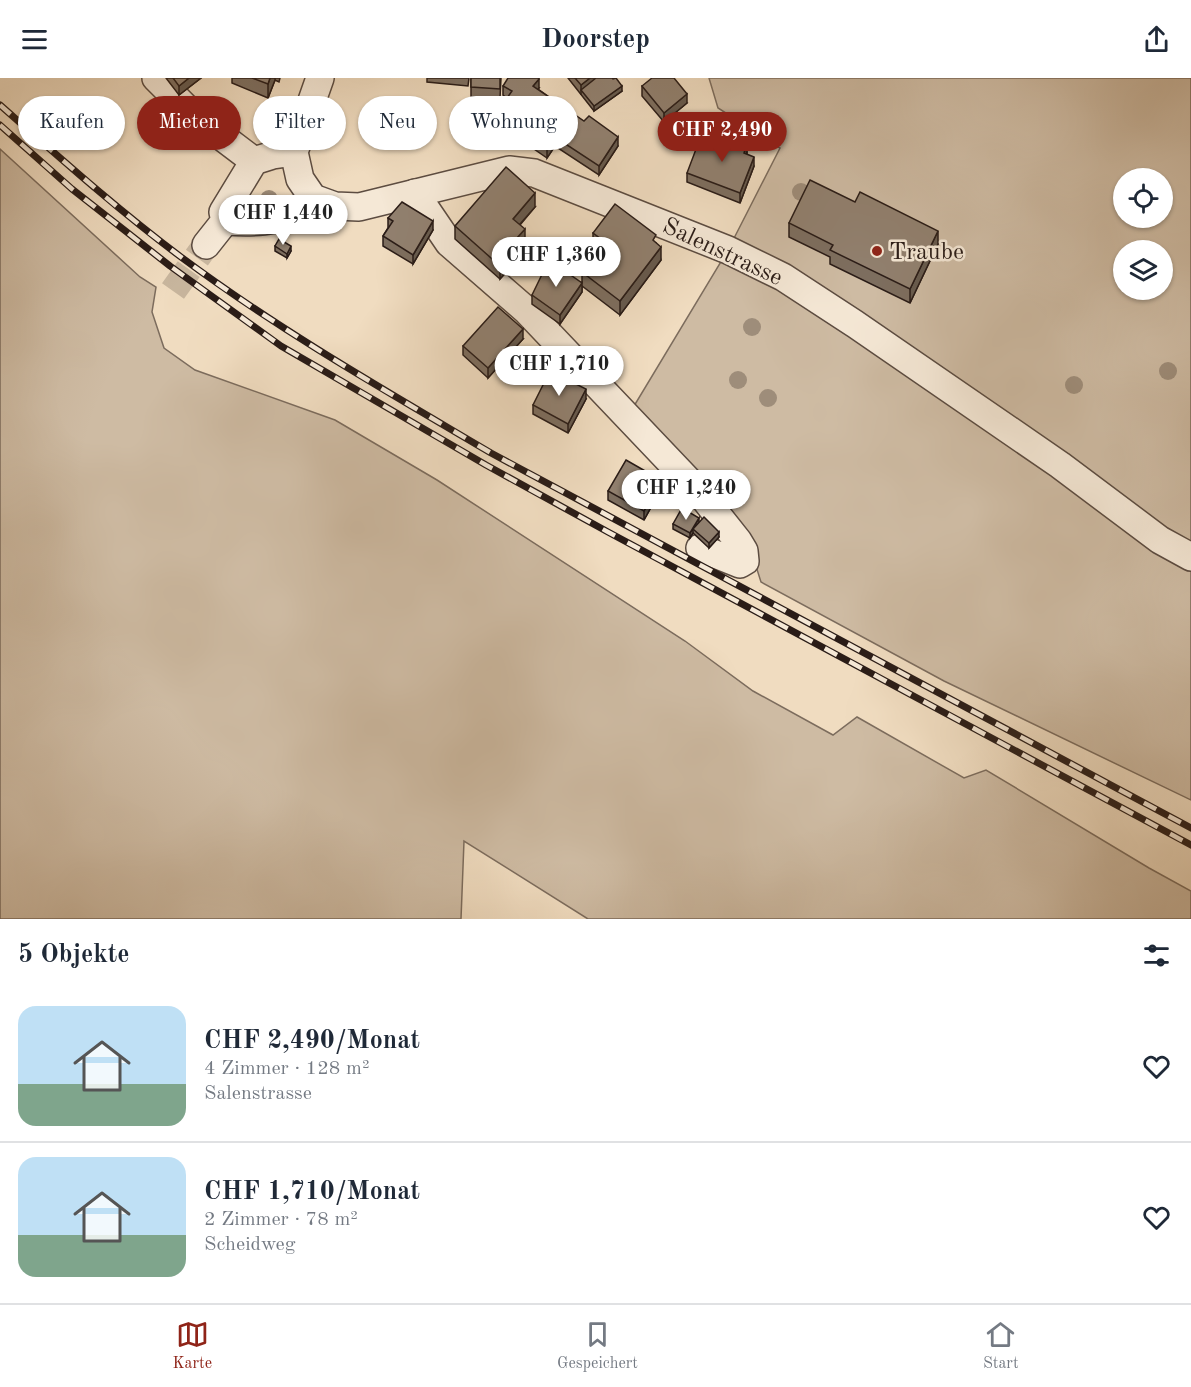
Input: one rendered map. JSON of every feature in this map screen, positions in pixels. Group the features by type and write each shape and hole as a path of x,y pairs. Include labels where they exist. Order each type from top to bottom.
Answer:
{"street":[{"path":"156,78 192,114 254,161"},
{"path":"225,221 255,223 283,217 302,208 313,198 300,178 294,152 320,78"},
{"path":"206,245 225,221 224,212 254,161 294,152"},
{"name":"Salenstrasse","path":"313,198 335,206 358,207 509,170 534,173 728,250 783,277 855,324 1060,465 1160,540 1191,557"},
{"path":"415,193 449,243 526,310 700,493 738,541 744,551 745,561 740,564 700,548"}],"shaded area":[{"path":"709,78 1191,78 1191,800 944,681 761,582 755,563 631,411 728,250 780,148 718,108"},
{"path":"0,149 140,277 156,287 152,312 164,348 195,370 335,420 437,480 685,641 753,691 833,735 857,717 964,778 986,770 1191,891 1191,919 588,919 464,841 461,919 0,919"}],"building":[{"path":"173,78 189,78 179,86"},
{"path":"252,78 270,78 268,84"},
{"path":"471,78 500,78 500,89 471,87"},
{"path":"508,78 538,78 533,86 548,96 508,96 512,91 503,86"},
{"path":"575,78 590,78 581,85"},
{"path":"596,78 616,78 622,86 594,106 581,90"},
{"path":"652,78 674,78 687,94 664,113 642,86"},
{"path":"589,116 618,137 599,166 575,150 578,150 578,117 584,121"},
{"path":"725,134 747,143 744,153 754,157 740,193 687,173 701,136 722,144"},
{"path":"506,167 535,193 513,219 525,229 506,250 510,254 500,266 455,226"},
{"name":"Traube","path":"810,180 855,202 860,192 938,231 910,289 830,250 833,245 789,223"},
{"path":"402,202 433,221 413,255 383,236 393,221 388,218"},
{"path":"615,204 656,235 653,240 661,247 620,301 582,272 605,242 593,233"},
{"path":"279,239 291,246 287,254 275,246"},
{"path":"549,260 582,283 560,315 532,295"},
{"path":"498,307 523,329 488,368 463,346"},
{"path":"550,371 586,389 568,424 533,405"},
{"path":"626,460 661,480 644,511 608,491"},
{"path":"682,508 699,518 690,533 673,524"},
{"path":"704,517 719,532 709,543 693,529"}],"tunnel":[{"path":"173,291 206,245"}],"railway":[{"path":"0,105 112,202 181,257 294,335 373,383 491,453 1191,828"},
{"path":"0,125 72,189 170,266 281,346 486,465 608,532 1191,845"}],"place":[{"name":"Traube","path":"877,251"}]}
